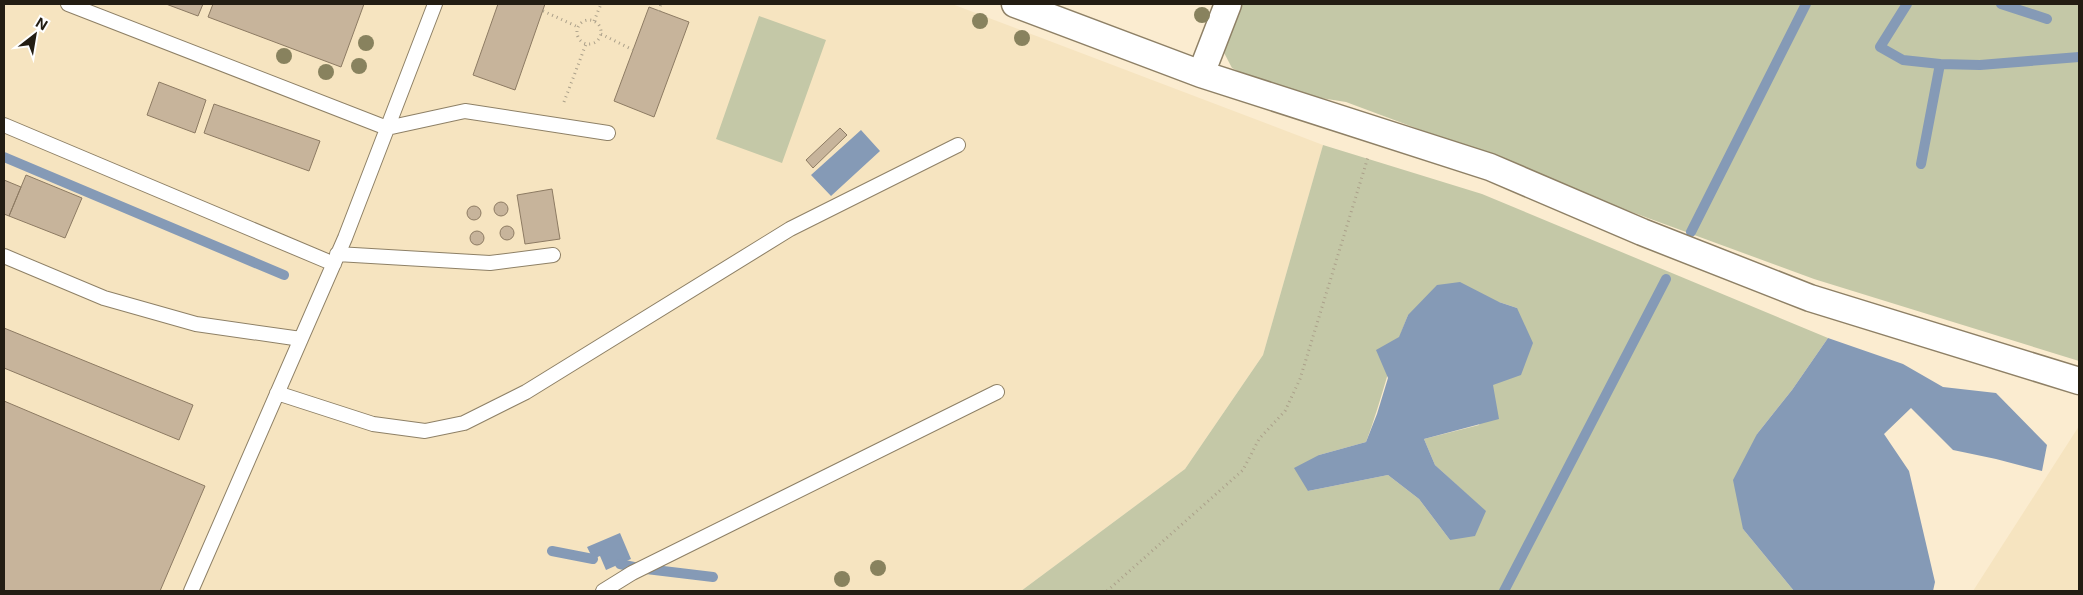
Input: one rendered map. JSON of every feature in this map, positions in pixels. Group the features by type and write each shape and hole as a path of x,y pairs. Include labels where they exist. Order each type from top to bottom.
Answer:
{"street":[{"path":"1015,4 1200,74 1490,167 1642,232 1810,298 2079,381"},
{"path":"1200,74 1228,4"}],"lane":[{"path":"68,4 387,128 465,111 608,133"},
{"path":"191,591 336,259 435,4"},
{"path":"4,124 336,259 490,263 553,255"},
{"path":"277,394 374,424 425,431 464,423 526,392 790,229 958,144"},
{"path":"4,256 104,298 196,324 301,339"},
{"path":"603,591 632,573 997,392"}],"path":[{"path":"594,21 601,4"},
{"path":"659,11 661,4"},
{"path":"543,11 578,27"},
{"path":"584,21 594,21 601,28 601,34 594,44 586,44 580,41 577,34 578,27 584,21"},
{"path":"601,34 633,50"},
{"path":"555,125 586,44"},
{"path":"1107,591 1243,470 1259,439 1285,411 1300,379 1376,130"}],"shaded area":[{"path":"4,4 952,4 1323,145 1263,355 1185,469 1021,591 4,591"},
{"path":"2079,426 2079,591 1973,591"}],"green space":[{"path":"1240,4 2079,4 2079,361 1814,279 1588,196 1472,149 1346,102 1277,91 1232,68 1221,47"},
{"path":"759,16 826,40 782,163 716,139"},
{"path":"1323,145 1482,194 1828,338 1792,390 1757,434 1743,529 1794,591 1021,591 1185,469 1263,355","holes":["1499,302 1517,308 1479,425 1424,439 1435,465 1485,511 1450,540 1419,499 1388,475 1308,491 1319,455 1366,442 1408,315"]}],"water":[{"path":"861,130 880,151 831,196 811,175"},
{"path":"1460,282 1499,302 1517,308 1533,343 1521,375 1493,385 1499,419 1424,439 1435,465 1486,511 1475,536 1450,540 1419,499 1388,475 1308,491 1294,468 1319,455 1366,442 1388,378 1376,350 1399,337 1408,315 1437,285"},
{"path":"1828,338 1903,364 1943,387 1996,393 2047,445 2042,471 1953,450 1911,408 1884,434 1909,471 1935,582 1933,591 1794,591 1743,529 1733,480 1757,434 1792,390"},
{"path":"620,533 631,559 606,570 600,556 593,559 587,547"}],"building":[{"path":"166,4 203,4 198,16"},
{"path":"213,4 364,4 341,67 208,17"},
{"path":"498,4 545,4 515,90 473,75"},
{"path":"649,7 689,22 654,117 614,101"},
{"path":"159,82 206,100 195,133 147,115"},
{"path":"214,104 320,141 309,171 204,133"},
{"path":"840,128 847,135 813,168 806,160"},
{"path":"26,175 82,198 65,238 9,216"},
{"path":"4,180 21,187 9,216 4,214"},
{"path":"552,189 560,239 525,244 517,195"},
{"path":"501,202 506,204 508,209 506,214 501,216 496,214 494,209 496,204"},
{"path":"474,206 479,208 481,213 479,218 474,220 469,218 467,213 469,208"},
{"path":"507,226 512,228 514,233 512,238 507,240 502,238 500,233 502,228"},
{"path":"477,231 482,233 484,238 482,243 477,245 472,243 470,238 472,233"},
{"path":"4,328 193,405 179,440 4,368"},
{"path":"4,401 205,486 160,591 4,591"}],"waterway":[{"path":"1691,232 1806,4"},
{"path":"1907,4 1880,47 1903,60 1940,64"},
{"path":"2001,4 2047,19"},
{"path":"1921,164 1940,64 1980,65 2079,57"},
{"path":"4,157 284,275"},
{"path":"1504,591 1666,279"},
{"path":"552,551 593,559"},
{"path":"620,564 713,577"}]}
